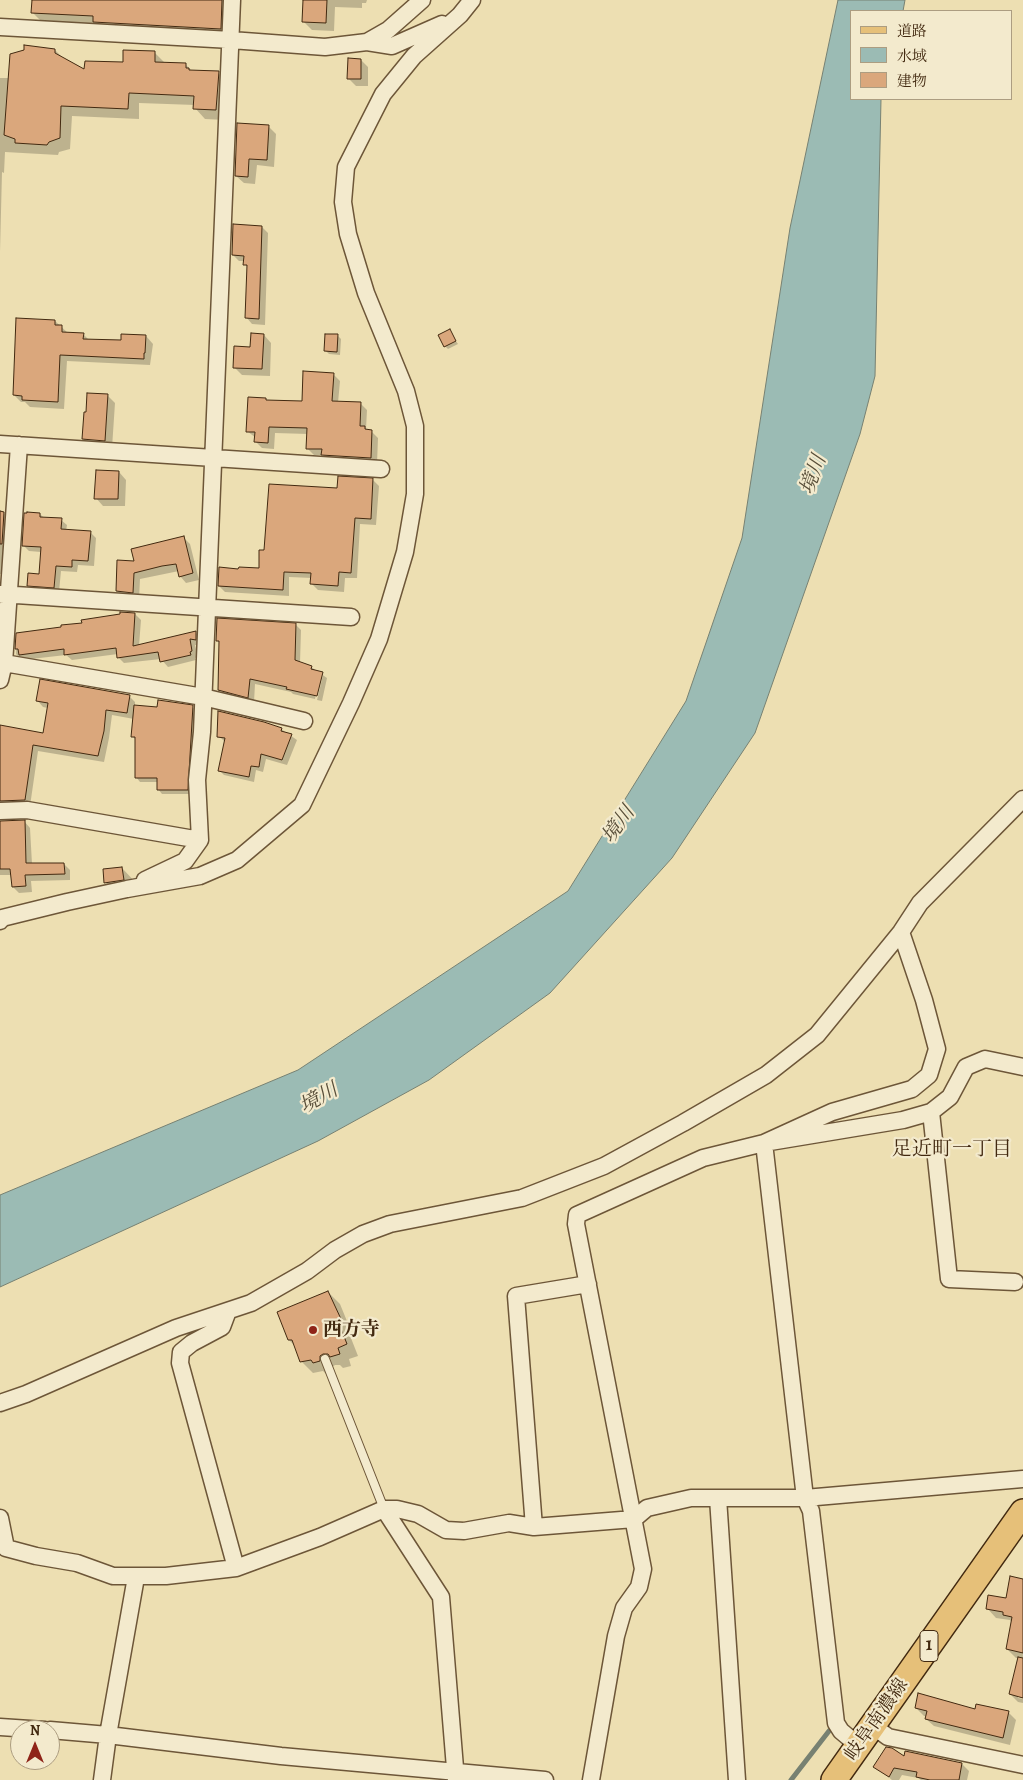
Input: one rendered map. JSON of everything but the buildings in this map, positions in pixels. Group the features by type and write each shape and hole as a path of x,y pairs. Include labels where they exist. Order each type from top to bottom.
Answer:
{"main road":[{"name":"岐阜南濃線","path":"834,1780 1023,1512"}],"street":[{"path":"127,889 185,861 200,840 197,780 207,608 232,0"},
{"path":"367,42 388,30 422,0"},
{"path":"0,26 325,47 367,42 392,46 460,15 472,0"},
{"path":"0,921 2,918 127,889 200,876 237,860 302,805 351,703 379,639 405,552 415,494 415,426 406,391 366,293 348,234 343,202 346,167 383,94 414,56 460,15 480,0"},
{"path":"0,444 381,469"},
{"path":"0,680 4,663 5,594 19,445"},
{"path":"5,594 351,617"},
{"path":"4,663 203,697 304,721"},
{"path":"0,1404 176,1328 251,1303 308,1271 334,1250 363,1234 390,1224 522,1198 604,1166 684,1124 766,1075 817,1035 901,932 920,903 1023,799"},
{"path":"0,811 27,810 200,840"},
{"path":"764,1143 832,1112 912,1089 929,1075 937,1049 924,1000 901,932"},
{"path":"591,1780 616,1636 624,1608 639,1587 643,1569 576,1224 577,1215 703,1158 764,1143 903,1120 931,1112 950,1098 966,1067 985,1059 1023,1067"},
{"path":"931,1112 949,1278 1015,1282"},
{"path":"764,1143 805,1498 811,1511 836,1722 841,1731 866,1736 888,1737 1023,1765"},
{"path":"534,1527 516,1296 588,1284"},
{"path":"228,1311 222,1327 192,1343 181,1352 180,1363 236,1568"},
{"path":"0,1518 6,1548 77,1564 113,1576 166,1576 236,1568 320,1537 384,1509 398,1508 418,1514 446,1530 464,1531 509,1523 534,1527 634,1519 647,1508 690,1498 805,1498 1023,1479"},
{"path":"718,1498 737,1780"},
{"path":"384,1509 441,1597 456,1776"},
{"path":"102,1780 108,1735 136,1577"},
{"path":"60,1731 456,1776 544,1780"}],"lane":[{"path":"324,1359 384,1509"}],"water":[{"name":"境川","path":"838,0 905,0 903,10 850,10 850,100 881,100 875,376 860,434 755,733 672,858 550,993 429,1080 318,1141 0,1287 0,1195 298,1070 568,891 686,701 742,538 790,228"}],"waterway":[{"path":"791,1780 829,1731"}],"place":[{"name":"西方寺","path":"313,1330"}],"district":[{"name":"足近町一丁目","path":"952,1150"}]}
